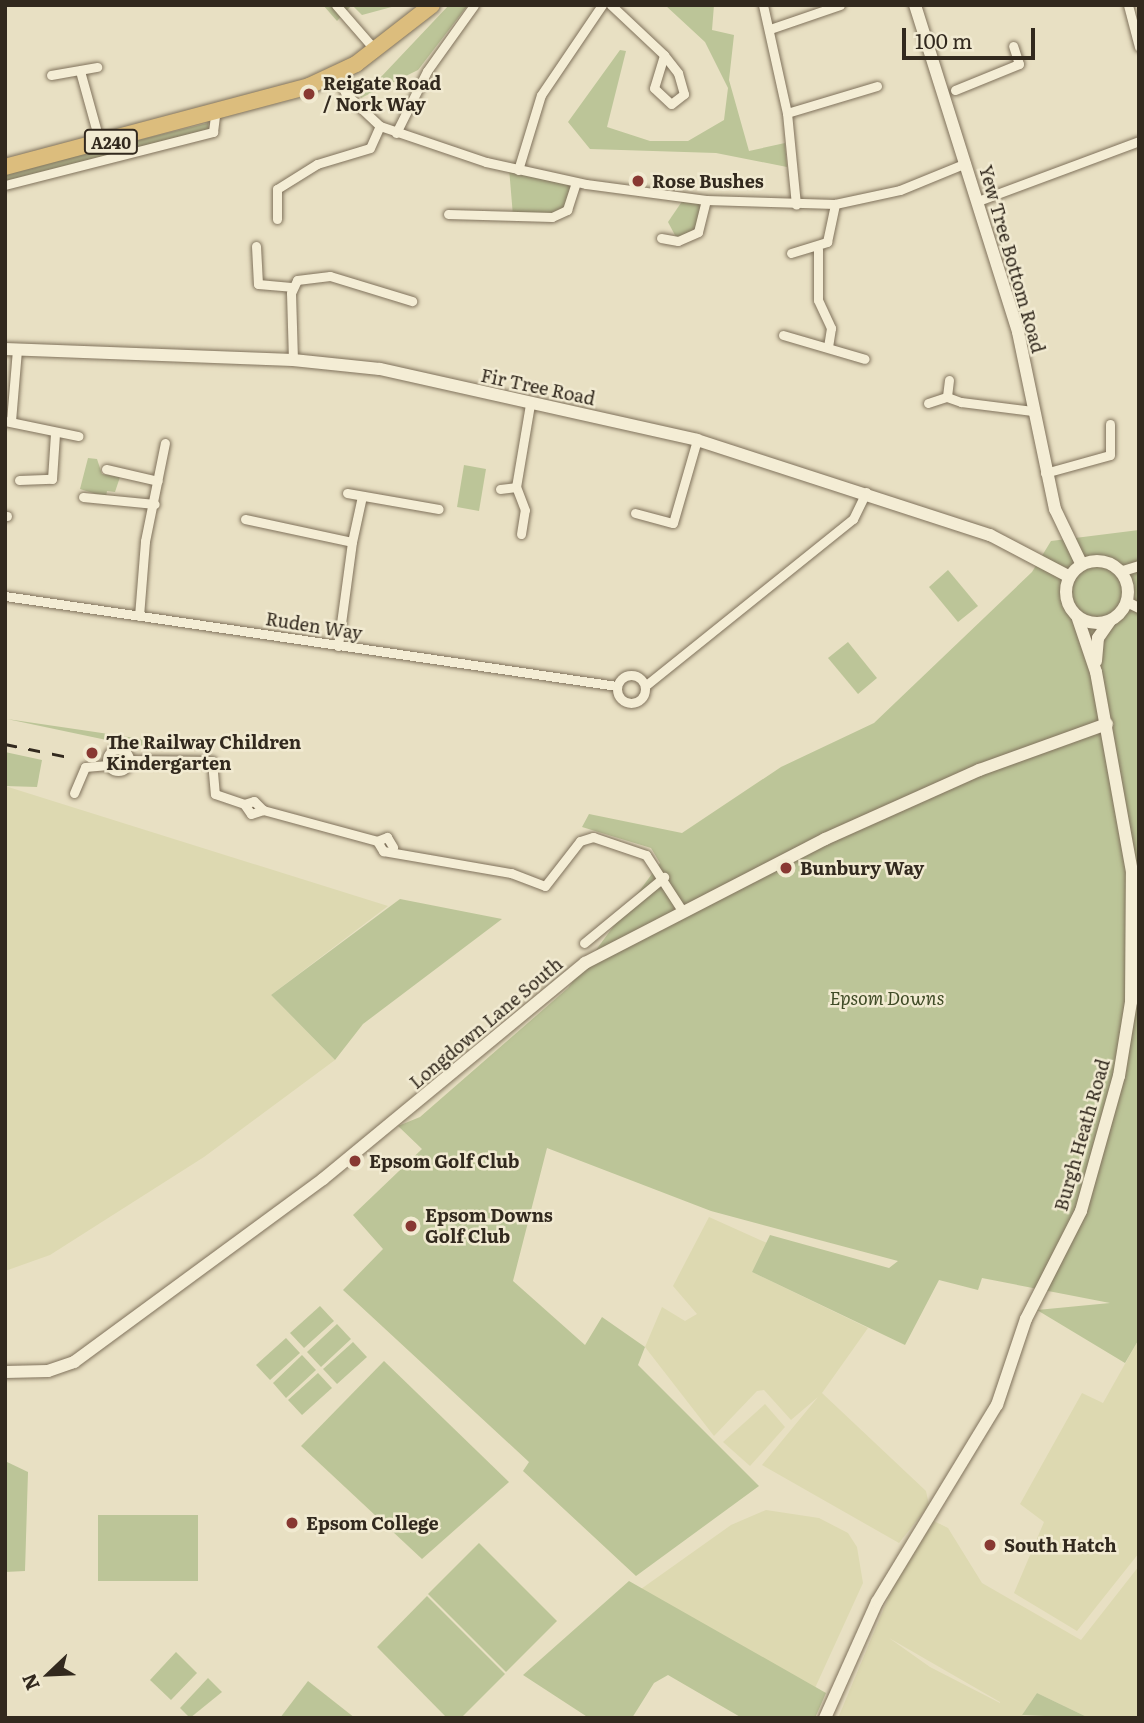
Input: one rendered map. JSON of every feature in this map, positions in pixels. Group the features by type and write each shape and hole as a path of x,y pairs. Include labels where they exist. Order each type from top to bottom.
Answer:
{"highway":[{"name":"A240","path":"5,167 215,115 337,75 376,51 432,5"}],"main road":[{"name":"Yew Tree Bottom Road","path":"915,5 1018,332 1045,473 1081,563"},
{"name":"Fir Tree Road","path":"11,350 293,360 368,367 697,440 866,492 990,535 1041,565 1070,578"},
{"path":"1110,562 1122,571 1133,605 1110,621 1077,616 1066,597 1070,578 1081,563 1110,562"},
{"name":"Fir Tree Road","path":"1041,565 1066,597"},
{"name":"Burgh Heath Road","path":"825,1718 877,1602 997,1405 1026,1319 1081,1211 1126,1047 1135,948 1132,872 1096,672 1077,616"},
{"name":"Burgh Heath Road","path":"1096,672 1095,647 1110,621"},
{"name":"Longdown Lane South","path":"5,1372 48,1371 74,1362 370,1142 542,993 683,912 979,770 1107,724"}],"street":[{"path":"336,5 376,51"},
{"path":"396,133 427,71 474,5"},
{"path":"518,170 541,96 602,5"},
{"path":"611,5 664,55 684,85 684,93 671,104 654,89 664,55"},
{"path":"763,5 787,113 796,205"},
{"path":"770,29 840,5"},
{"path":"1128,5 1139,47"},
{"path":"954,90 1019,64 1013,46"},
{"path":"51,75 97,67"},
{"path":"80,71 100,145"},
{"path":"337,75 380,126 518,170 576,182 706,200 796,205 835,204 900,190 966,163"},
{"path":"787,113 877,86"},
{"path":"5,185 213,132 215,115"},
{"path":"277,219 277,189 317,164 370,148 380,126"},
{"path":"978,201 1139,141"},
{"path":"448,214 552,216 567,210 576,182"},
{"path":"661,238 678,241 698,232 706,200"},
{"path":"791,253 818,249 833,234 835,204"},
{"path":"256,246 258,284 291,287 319,275 412,301"},
{"path":"818,249 818,300 831,328 828,347"},
{"path":"291,287 293,360"},
{"path":"783,335 865,359"},
{"path":"11,350 8,421 49,427 55,434 52,479 19,480"},
{"path":"947,397 949,380"},
{"path":"928,403 947,397 1005,412 1032,411"},
{"path":"521,534 525,510 516,487 530,404"},
{"path":"1045,473 1110,455 1110,424"},
{"path":"55,434 78,436"},
{"path":"635,513 673,523 697,440"},
{"path":"139,616 165,443"},
{"path":"106,468 158,481"},
{"path":"500,489 516,487"},
{"name":"Ruden Way","path":"617,687 624,701 634,702 645,686 853,519 866,492"},
{"path":"347,493 439,509"},
{"path":"338,646 352,541 362,496"},
{"path":"83,497 155,504"},
{"path":"246,519 352,541"},
{"path":"1122,571 1139,566"},
{"name":"Ruden Way","path":"5,596 617,687 631,675 645,686"},
{"path":"108,765 114,749 130,760 212,761 215,794 244,804 251,814 263,810 377,841 383,850 393,848 545,886 580,841 593,837 646,855 664,877 683,912"},
{"path":"74,793 85,767 108,765 122,770 130,760"},
{"path":"584,943 664,877"}],"shaded area":[{"path":"5,786 388,906 271,995 335,1060 204,1157 50,1255 5,1271"},
{"path":"709,1217 767,1243 752,1272 868,1328 822,1393 926,1491 929,1505 899,1543 762,1465 818,1397 791,1420 764,1390 757,1391 714,1436 645,1347 662,1307 685,1321 697,1314 673,1286"},
{"path":"1139,1339 1139,1553 1077,1631 1014,1593 1044,1522 1020,1504 1082,1393 1103,1403"},
{"path":"765,1404 785,1427 750,1466 723,1442"},
{"path":"766,1510 819,1518 848,1533 857,1547 863,1583 815,1688 641,1589 731,1525"},
{"path":"934,1521 948,1528 982,1583 1081,1640 1139,1566 1139,1718 1089,1718 1037,1693 1022,1715 1028,1718 838,1718 895,1582","holes":["889,1638 1000,1702 930,1667"]}],"green space":[{"path":"323,5 352,5 337,21"},
{"path":"352,5 399,5 362,15"},
{"path":"449,5 468,5 418,70 361,98 353,83 380,78"},
{"path":"665,5 714,5 712,30 734,35 729,80 749,151 785,143 787,167 716,153 590,149 568,122 620,50 626,51 607,127 650,141 688,141 724,120 728,88 705,42"},
{"path":"208,123 209,129 5,181 5,173"},
{"path":"509,168 576,182 560,214 513,216"},
{"path":"685,197 706,200 703,224 678,241 668,222"},
{"path":"88,458 97,459 102,474 120,477 115,492 107,491 106,497 80,489"},
{"path":"464,465 486,469 479,511 457,507"},
{"name":"Epsom Downs Golf Club","path":"1139,530 1139,1339 1125,1363 1037,1310 1110,1303 982,1278 978,1290 939,1280 905,1345 752,1272 770,1235 889,1268 898,1261 711,1211 547,1148 513,1281 585,1345 602,1317 645,1347 638,1365 759,1486 636,1576 523,1471 529,1462 343,1290 383,1249 353,1215 422,1149 398,1126 420,1117 568,988 660,863 651,848 582,827 589,814 682,833 781,767 874,723 1032,572 1051,541"},
{"path":"948,570 978,606 958,622 929,587"},
{"path":"848,642 877,678 858,694 828,658"},
{"path":"7,719 155,741 154,747 135,746"},
{"path":"5,752 42,760 37,787 5,786"},
{"path":"400,899 502,919 363,1024 335,1060 271,995"},
{"path":"320,1306 334,1321 304,1348 290,1333"},
{"path":"337,1324 351,1339 321,1367 307,1352"},
{"path":"286,1338 300,1353 270,1380 256,1365"},
{"path":"353,1342 367,1357 337,1384 323,1369"},
{"path":"302,1355 316,1370 286,1398 273,1383"},
{"path":"384,1361 509,1482 422,1559 301,1446"},
{"path":"318,1373 332,1388 302,1415 288,1400"},
{"path":"5,1461 28,1472 25,1571 5,1572"},
{"path":"98,1515 198,1515 198,1581 98,1581"},
{"path":"479,1543 557,1621 506,1672 428,1594"},
{"path":"629,1581 826,1693 815,1718 742,1718 668,1675 654,1683 632,1718 589,1718 523,1675"},
{"path":"427,1596 505,1674 461,1718 447,1718 377,1647"},
{"path":"176,1652 197,1673 171,1700 150,1680"},
{"path":"208,1678 222,1692 190,1718 180,1708"},
{"path":"308,1681 355,1718 280,1718"},
{"path":"1037,1693 1089,1718 1022,1715"}],"railway":[{"path":"5,744 73,758"}],"place":[{"name":"Reigate Road / Nork Way","path":"309,94"},
{"name":"Rose Bushes","path":"638,181"},
{"name":"The Railway Children Kindergarten","path":"92,753"},
{"name":"Bunbury Way","path":"786,868"},
{"name":"Epsom Golf Club","path":"355,1161"},
{"name":"Epsom Downs Golf Club","path":"411,1226"},
{"name":"Epsom College","path":"292,1523"},
{"name":"South Hatch","path":"990,1545"}],"park label":[{"name":"Epsom Downs","path":"887,998"}]}
